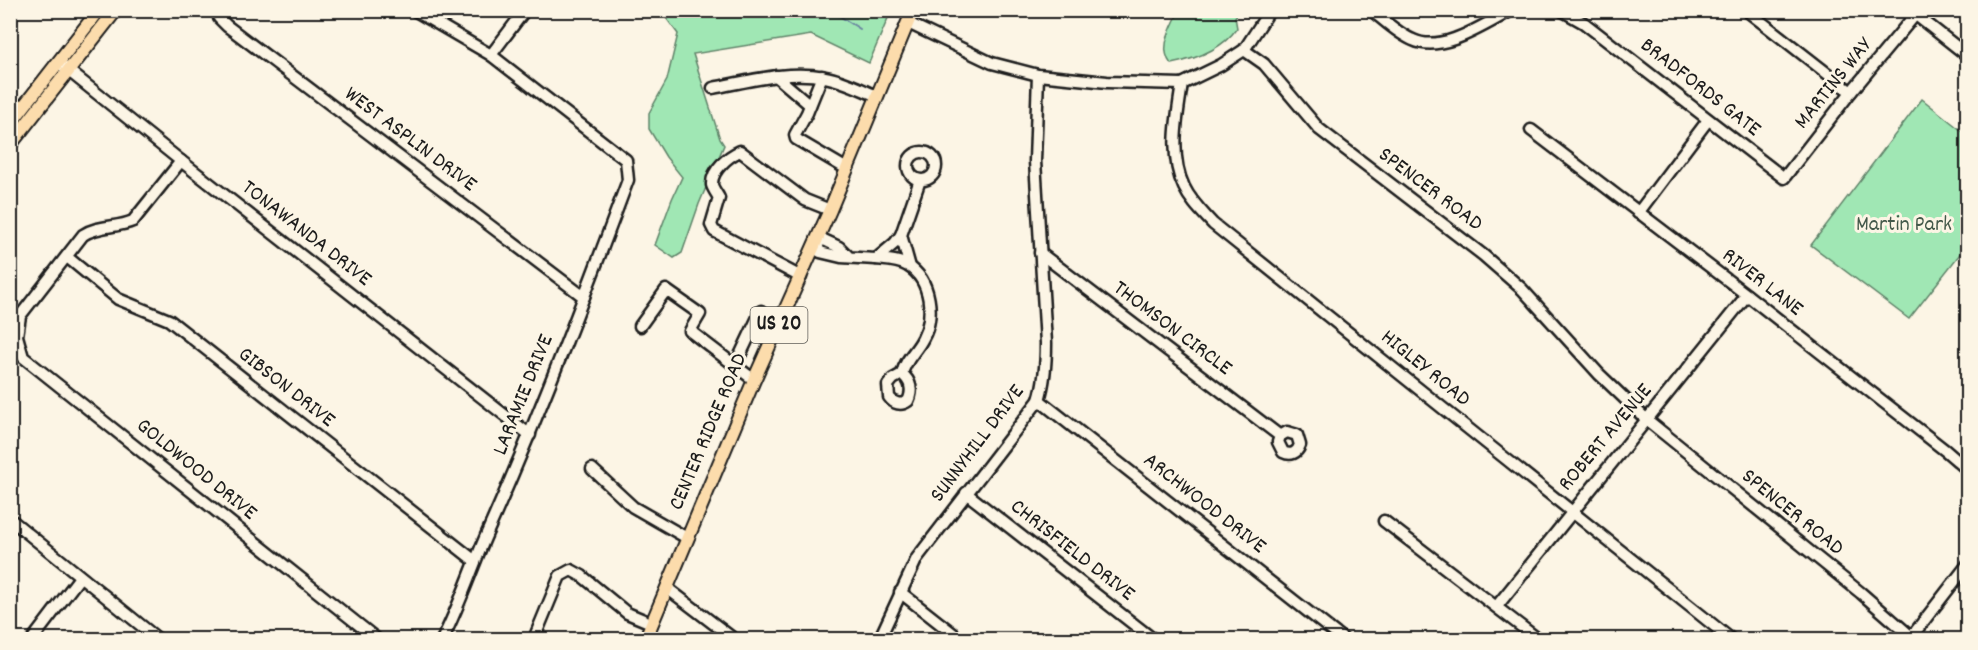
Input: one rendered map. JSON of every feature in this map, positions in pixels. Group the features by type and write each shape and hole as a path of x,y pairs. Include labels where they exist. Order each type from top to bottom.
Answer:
{"main road":[{"path":"10,124 99,10"},
{"path":"10,146 116,10"},
{"name":"CENTER RIDGE ROAD","path":"645,639 754,380 816,243 913,10"}],"street":[{"name":"WEST ASPLIN DRIVE","path":"219,10 219,18 227,26 584,297"},
{"path":"414,10 491,54 525,10"},
{"path":"908,23 992,63 1038,75 1107,82 1182,84 1221,65 1244,50 1270,10"},
{"path":"1371,10 1411,40 1425,45 1442,44 1512,10"},
{"name":"BRADFORDS GATE","path":"1561,10 1584,23 1784,178"},
{"path":"1746,10 1851,92"},
{"path":"1913,13 1968,56"},
{"name":"MARTINS WAY","path":"1784,178 1913,13"},
{"name":"SPENCER ROAD","path":"1244,50 1264,64 1319,129 1483,255 1522,289 1599,374 1647,420 1861,593 1912,638"},
{"name":"LARAMIE DRIVE","path":"442,639 452,621 475,561 530,435 628,180 626,160 491,54"},
{"name":"TONAWANDA DRIVE","path":"58,63 530,435"},
{"path":"713,88 791,74 822,76 846,82 878,96"},
{"name":"SUNNYHILL DRIVE","path":"879,639 917,558 1039,400 1047,368 1035,161 1038,75"},
{"path":"776,76 810,105"},
{"path":"822,76 795,135 796,139 847,169"},
{"name":"HIGLEY ROAD","path":"1182,84 1175,137 1177,161 1179,175 1185,189 1197,207 1214,224 1732,639"},
{"path":"1638,213 1708,120"},
{"name":"RIVER LANE","path":"1531,130 1747,295 1968,470"},
{"path":"801,277 714,231 711,225 719,198 712,187 713,180 721,165 730,156 740,152 805,200 830,210"},
{"path":"67,257 83,235 91,230 125,225 133,221 181,161"},
{"path":"876,259 901,235 920,180"},
{"path":"901,235 910,267 927,290 931,308 923,339 905,363 902,374"},
{"path":"816,243 820,252 849,258 894,261 910,267"},
{"name":"THOMSON CIRCLE","path":"1040,253 1280,436"},
{"name":"GOLDWOOD DRIVE","path":"67,257 20,316 17,336 24,357 378,639"},
{"name":"GIBSON DRIVE","path":"67,257 118,299 169,320 475,561"},
{"path":"640,326 666,290 700,314 690,331 754,380"},
{"name":"ROBERT AVENUE","path":"1497,606 1747,295"},
{"path":"735,366 761,311"},
{"name":"ARCHWOOD DRIVE","path":"1039,400 1344,639"},
{"path":"592,470 633,507 687,538"},
{"name":"CHRISFIELD DRIVE","path":"966,493 1154,639"},
{"path":"10,519 159,639"},
{"path":"1384,521 1539,639"},
{"path":"1912,638 1968,564"},
{"path":"539,639 536,634 560,576 571,570 582,576 627,613 651,623"},
{"path":"32,639 80,577"},
{"path":"667,588 735,639"},
{"path":"900,592 961,639"}],"green space":[{"path":"661,11 891,11 869,63 811,35 693,54 720,139 724,145 699,204 682,253 674,258 655,245 682,177 666,157 649,129 649,113 667,80 678,34"},
{"path":"1179,11 1240,11 1235,17 1237,28 1224,42 1199,56 1171,64 1167,58 1166,44"},
{"name":"Martin Park","path":"1922,99 1967,135 1967,245 1909,319 1811,245"}],"waterway":[{"path":"830,10 860,29"}]}
